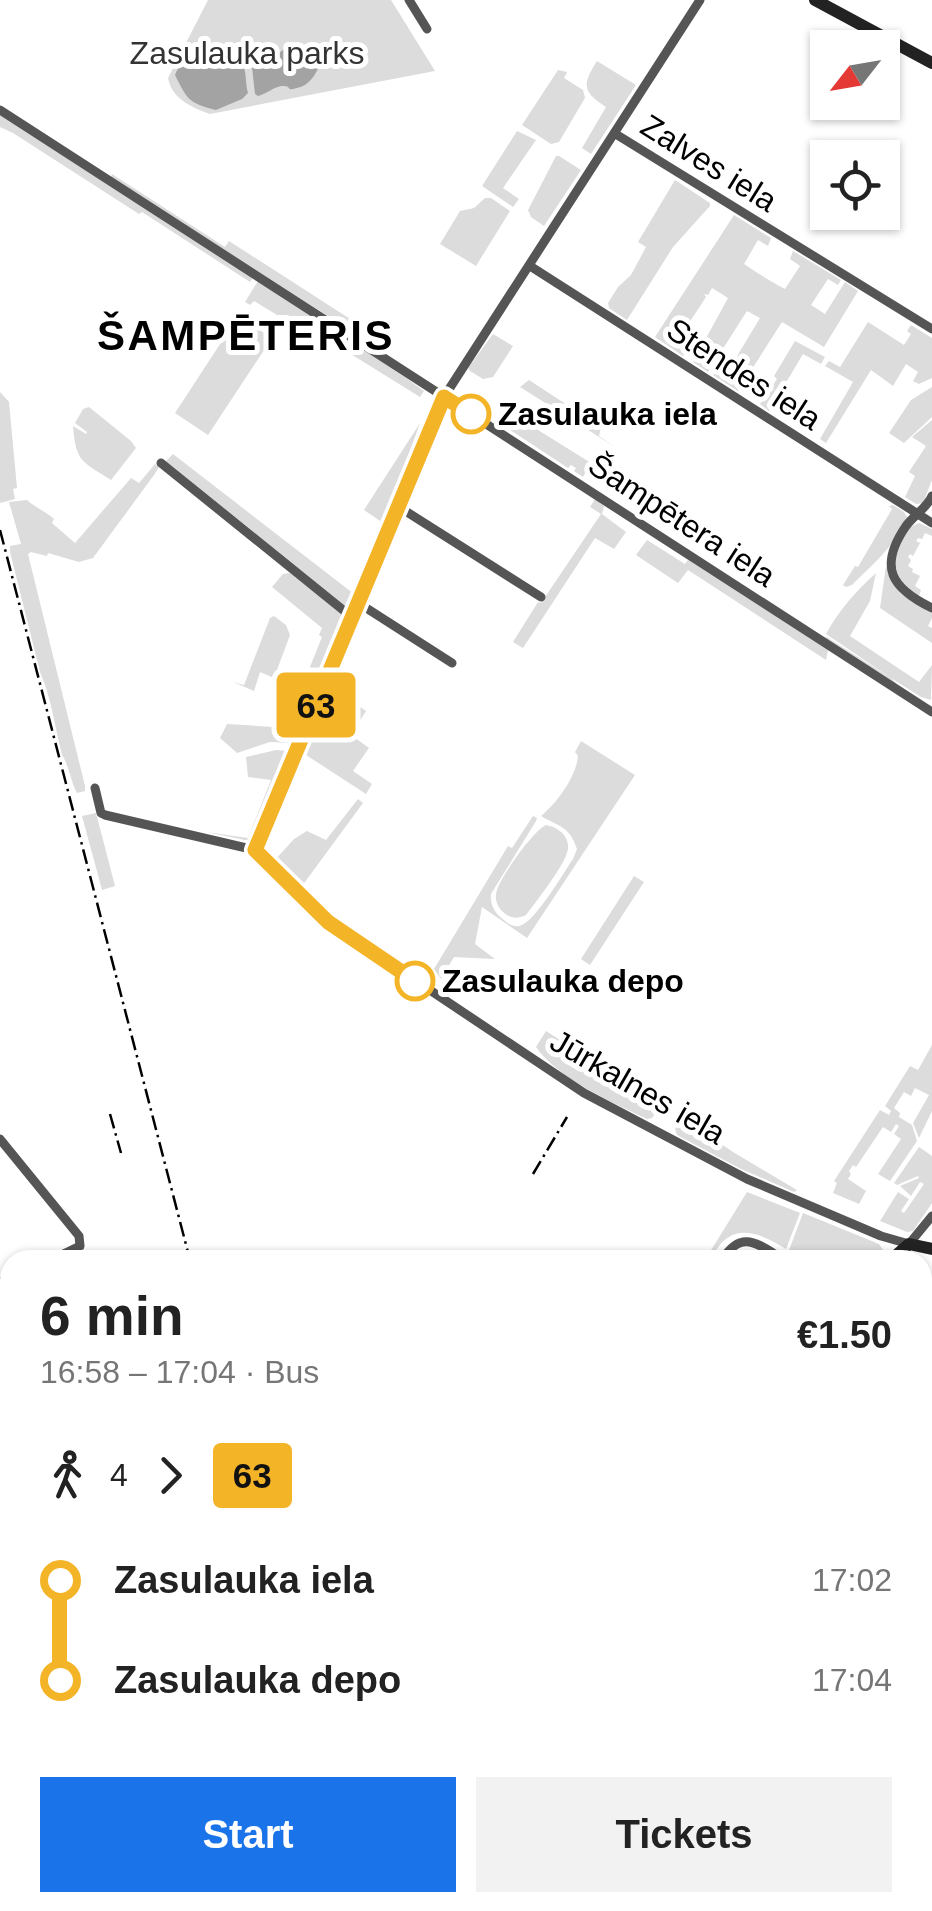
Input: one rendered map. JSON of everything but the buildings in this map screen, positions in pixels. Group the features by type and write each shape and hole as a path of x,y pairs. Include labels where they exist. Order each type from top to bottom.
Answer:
{"street":[{"path":"409,0 427,30"},
{"path":"95,788 101,813 105,815 255,850 444,397 700,0"},
{"path":"815,0 932,63"},
{"name":"Šampētera iela","path":"0,110 931,709"},
{"name":"Zalves iela","path":"614,133 932,329"},
{"name":"Stendes iela","path":"530,266 932,523"},
{"path":"161,463 353,618"},
{"path":"931,502 907,524 893,551 890,567 904,592 932,608"},
{"path":"399,507 541,597"},
{"path":"360,604 452,663"},
{"name":"Jūrkalnes iela","path":"255,850 328,922 584,1093 748,1180 863,1228 932,1249"},
{"path":"0,1139 79,1236 80,1246 72,1250"},
{"path":"902,1250 932,1216"},
{"path":"731,1250 748,1241 769,1250"}],"green space":[{"name":"Zasulauka parks","path":"208,0 391,0 435,71 210,114 178,97 168,78"},
{"path":"597,61 636,85 591,154 582,148 606,107 587,87"},
{"path":"558,70 567,72 564,78 583,90 585,98 559,142 551,144 522,125"},
{"path":"0,114 253,278 250,282 0,127"},
{"path":"517,131 536,140 503,188 519,199 513,207 482,186"},
{"path":"556,156 581,170 544,226 528,210"},
{"path":"112,174 225,247 229,241 361,326 356,334 111,177"},
{"path":"675,180 710,206 673,247 627,320 609,308 608,303 631,275 646,247 638,242"},
{"path":"485,198 510,211 476,266 440,244 460,211 474,208"},
{"path":"734,215 771,238 768,246 758,240 744,264 764,277 785,289 800,266 790,259 793,251 841,280 838,285 828,279 811,305 825,314 845,282 858,291 824,347 782,322 738,391 713,375 717,365 728,371 760,318 747,311 708,372 693,362 728,298 712,288 708,295 704,294 706,297 678,340 689,348 683,356 655,337"},
{"path":"258,281 406,378 424,391 420,397 288,315 277,315 254,301 250,305 245,302"},
{"path":"241,312 242,319 272,338 208,435 175,413"},
{"path":"868,322 904,345 911,325 932,338 932,378 919,384 913,381 918,372 906,364 893,386 871,370 826,443 820,439 853,382 825,366 829,361 840,367"},
{"path":"493,334 513,346 493,377 483,379 468,368"},
{"path":"795,341 825,357 821,364 803,354 769,411 760,404"},
{"path":"529,380 601,427 599,436 615,447 520,387"},
{"path":"932,387 932,417 904,443 889,433 911,400"},
{"path":"0,392 9,402 17,488 13,489 15,499 0,503"},
{"path":"429,406 433,408 431,415 351,607 166,461 173,454 354,594 383,523 364,510 420,423 401,477"},
{"path":"89,407 136,448 111,480 87,464 76,447 73,426 86,434 75,423 83,409"},
{"path":"507,413 591,463 583,477 574,471 576,468 568,468 501,424"},
{"path":"932,420 932,480 923,503 916,504 905,497 915,476 909,472 926,446 912,437"},
{"path":"155,464 159,467 154,475 93,558 79,562 48,553 28,554 85,786 85,791 77,793 62,755 10,552 10,546 21,544 9,502 27,500 54,519 52,523 75,543 131,478 139,483"},
{"path":"595,499 604,506 602,514 626,532 614,549 595,538 523,648 513,642 601,514 590,507"},
{"path":"893,505 907,517 902,527 876,562 846,587 843,585 858,567"},
{"path":"919,523 932,529 932,536 925,533 922,539 918,538 920,543 913,556 908,557 908,566 920,576 915,586 921,590 919,596 900,578 896,558 903,540"},
{"path":"647,540 685,564 688,560 828,650 826,660 688,570 678,583 636,555"},
{"path":"886,566 902,595 932,610 928,626 932,628 932,643 880,608"},
{"path":"290,573 341,613 345,626 306,718 291,714 322,637 322,628 272,587 283,574"},
{"path":"876,573 870,601 850,636 919,682 932,665 931,700 826,634 848,601"},
{"path":"274,616 286,625 290,635 274,678 260,672 254,691 233,682 244,685"},
{"path":"825,636 891,678 898,685"},
{"path":"333,688 366,711 351,735 369,748 353,771 372,784 366,794 303,753"},
{"path":"288,722 300,727 296,741 290,743 270,742 237,753 220,738 227,724 285,727"},
{"path":"581,741 635,775 527,938 482,907 475,944 495,959 454,957 441,979 434,969 508,846 512,848 533,816 536,821 491,894 498,915 513,926 525,923 573,859 577,849 571,835 541,816 570,781"},
{"path":"288,751 289,757 254,839 206,832 248,838 271,780 248,777 246,757"},
{"path":"358,799 363,803 302,886 274,861 307,831 326,840"},
{"path":"96,813 115,886 102,890 82,816"},
{"path":"546,825 563,834 568,843 567,853 526,915 511,917 498,905 497,890 518,854"},
{"path":"634,876 644,882 590,965 581,959"},
{"path":"546,1031 647,1095 659,1108 652,1118 602,1097 557,1069 536,1047"},
{"path":"932,1045 932,1111 919,1138 913,1123 929,1095 915,1088 911,1096 904,1092 894,1108 899,1117 912,1125 917,1141 890,1181 878,1174 901,1139 894,1134 899,1126 896,1124 891,1132 883,1127 856,1167 853,1165 849,1171 848,1179 866,1191 859,1204 833,1193 837,1183 834,1181 880,1110 889,1115 891,1111 885,1106 910,1066 918,1070"},
{"path":"682,1117 797,1190 739,1168 677,1135 675,1129"},
{"path":"919,1147 932,1156 932,1203 913,1231 907,1232 880,1221 898,1192 909,1199 901,1211 904,1213 924,1184 920,1182 911,1196 900,1186 918,1176 894,1183"},
{"path":"747,1192 800,1213 786,1249 764,1237 744,1233 734,1234 717,1250 711,1250"},
{"path":"803,1213 879,1244 883,1250 789,1250"}],"shaded area":[{"path":"290,45 315,54 320,65 314,76 301,87 281,86 255,94 254,54 276,55"},
{"path":"185,61 242,62 248,93 216,110 199,105 186,95 175,75"}],"railway":[{"path":"0,530 187,1250"},
{"path":"110,1114 121,1153"},
{"path":"533,1174 567,1117"}],"bus line":[{"name":"63","path":"415,981 328,922 255,850 444,397 471,414"}],"place":[{"name":"Zasulauka iela","path":"471,414"},
{"name":"Zasulauka depo","path":"415,981"}],"district":[{"name":"ŠAMPĒTERIS","path":"246,335"}]}
